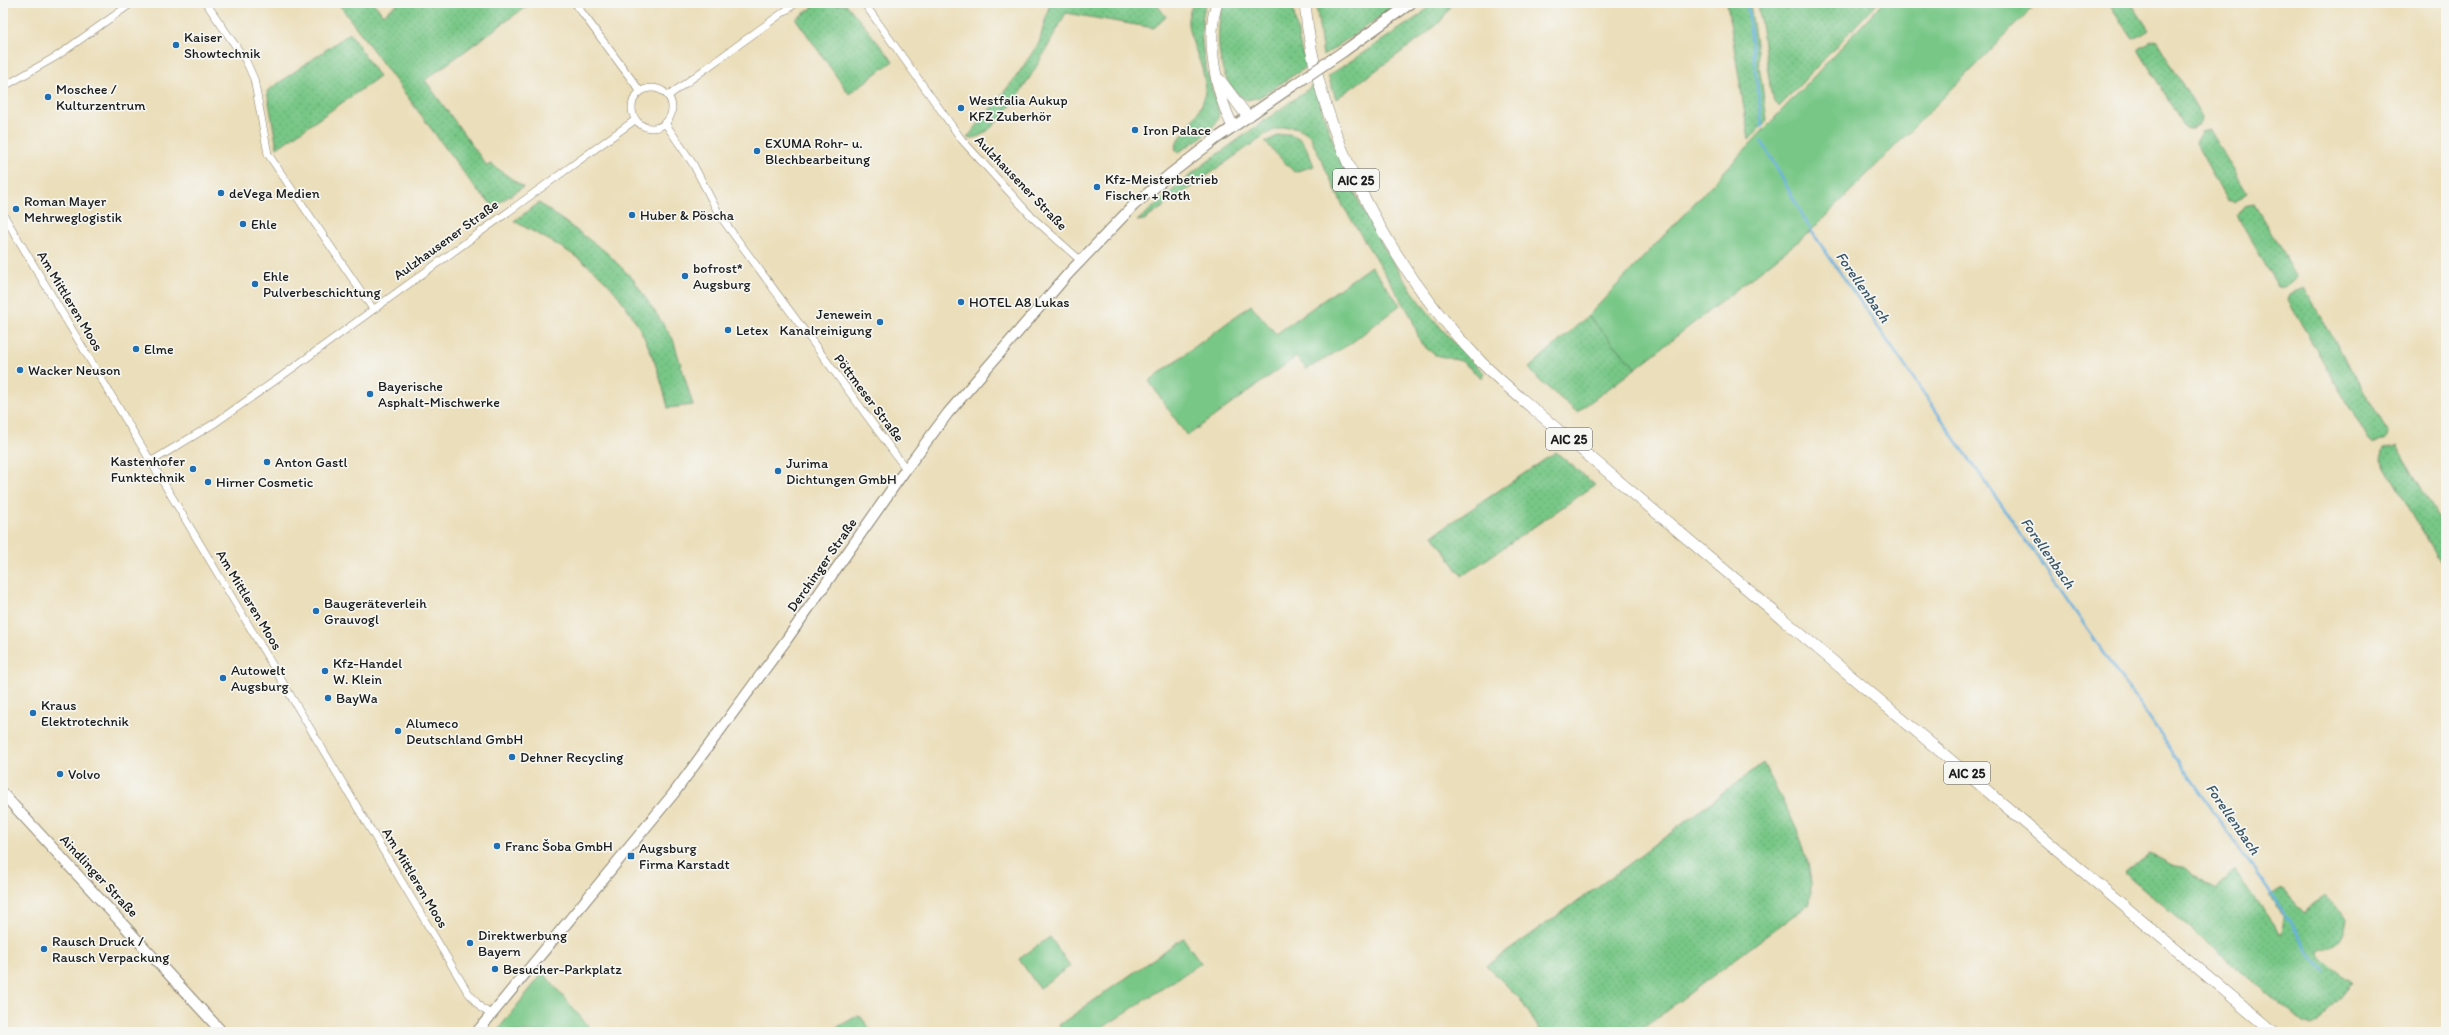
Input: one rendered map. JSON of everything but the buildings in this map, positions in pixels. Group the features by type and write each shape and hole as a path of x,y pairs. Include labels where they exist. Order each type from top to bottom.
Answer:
{"main road":[{"path":"1217,3 1211,34 1222,97 1233,127"},
{"path":"1300,3 1306,9"},
{"name":"Derchinger Straße","path":"477,1032 674,793 787,639 906,469 948,413 1080,260 1142,198 1217,138 1411,3"},
{"name":"AIC 25","path":"1306,9 1326,104 1360,190 1398,255 1433,308 1482,362 1558,430 2274,1032"},
{"path":"1218,76 1248,117"},
{"name":"Aindlinger Straße","path":"3,794 222,1032"}],"street":[{"path":"3,87 57,56 132,3"},
{"path":"206,3 246,61 254,79 268,154 373,309"},
{"path":"575,3 640,91"},
{"path":"668,96 796,3"},
{"name":"Aulzhausener Straße","path":"864,3 962,140 1033,218 1080,260"},
{"path":"652,87 658,88 668,96 672,107 665,123 649,128 635,120 631,108 632,101 640,91 652,87"},
{"name":"Aulzhausener Straße","path":"152,461 215,423 635,120"},
{"name":"Pöttmeser Straße","path":"665,123 693,164 720,216 906,469"},
{"name":"Am Mittleren Moos","path":"3,214 152,461 467,992 491,1014"}],"green space":[{"path":"338,3 374,3 383,15 399,3 531,3 425,80 487,166 491,164 523,187 494,206 478,192"},
{"path":"819,3 847,5 893,61 849,94 796,19"},
{"path":"1050,3 1156,3 1166,17 1154,28 1066,13 1024,87 1009,108 994,125 980,135 967,138 1016,77 1039,43"},
{"path":"1193,3 1206,3 1203,16 1202,44 1207,72 1219,113 1214,125 1204,136 1179,152 1175,149 1177,143 1196,116 1204,98 1205,89 1202,70 1188,24"},
{"path":"1223,3 1292,3 1301,50 1308,66 1260,97 1247,100 1236,93 1223,71 1220,57 1219,28 1220,14"},
{"path":"1316,3 1400,3 1323,56"},
{"path":"1432,3 1453,3 1440,22 1421,38 1336,99 1328,76 1419,16"},
{"path":"1727,3 1750,3 1767,120 1749,140"},
{"path":"1758,3 1877,3 1779,107 1774,101 1771,92"},
{"path":"1883,3 2037,3 1810,232 1636,368 1588,316"},
{"path":"2109,3 2131,3 2149,30 2138,37 2131,38"},
{"path":"350,33 379,77 277,148 267,91"},
{"path":"2153,40 2157,41 2202,118 2201,123 2190,130 2186,129 2139,51 2139,48"},
{"path":"1314,85 1342,165 1380,241 1402,277 1427,311 1454,343 1484,373 1482,378 1461,361 1435,355 1421,344 1411,316 1343,206 1310,136 1299,129 1294,127 1283,127 1266,134 1153,214 1144,220 1137,221 1200,167"},
{"path":"2210,130 2247,193 2234,202 2227,200 2195,142 2201,132"},
{"path":"1289,134 1299,138 1308,151 1314,166 1294,172 1265,142 1280,135"},
{"path":"539,203 606,252 633,279 673,339 693,405 668,408 656,365 647,344 637,324 612,288 596,272 578,258 514,221"},
{"path":"2254,204 2297,277 2291,284 2278,287 2237,215 2244,206"},
{"path":"1371,266 1400,305 1350,344 1307,369 1296,357 1187,436 1149,381 1251,305 1276,334"},
{"path":"2304,288 2388,432 2387,437 2373,444 2369,441 2287,299 2289,294"},
{"path":"1588,316 1636,368 1577,412 1540,381 1529,368"},
{"path":"2397,446 2446,531 2446,571 2381,460 2384,448"},
{"path":"1556,452 1595,485 1462,576 1433,535"},
{"path":"1763,763 1789,813 1804,848 1809,866 1811,885 1810,903 1638,1032 1541,1032 1520,999 1487,966 1628,865"},
{"path":"2150,854 2173,866 2183,867 2216,890 2234,870 2276,928 2278,933 2282,935 2284,916 2269,896 2282,888 2305,914 2312,904 2325,896 2347,918 2342,936 2332,945 2320,950 2321,958 2351,982 2319,1022 2312,1026 2303,1023 2125,873"},
{"path":"1050,937 1070,966 1039,988 1019,959"},
{"path":"1183,938 1201,963 1096,1032 1062,1032 1059,1025"},
{"path":"543,973 545,975 593,1032 496,1032"},
{"path":"857,1016 861,1017 872,1032 829,1032"}],"waterway":[{"name":"Forellenbach","path":"1747,3 1762,126"},
{"name":"Forellenbach","path":"1761,140 1812,232 2291,923 2311,956 2325,972"}],"place":[{"name":"Kaiser Showtechnik","path":"176,45"},
{"name":"Moschee / Kulturzentrum","path":"48,97"},
{"name":"Westfalia Aukup KFZ Zuberhör","path":"961,108"},
{"name":"Iron Palace","path":"1135,130"},
{"name":"EXUMA Rohr- u. Blechbearbeitung","path":"757,151"},
{"name":"Kfz-Meisterbetrieb Fischer + Roth","path":"1097,187"},
{"name":"deVega Medien","path":"221,193"},
{"name":"Roman Mayer Mehrweglogistik","path":"16,209"},
{"name":"Huber & Pöscha","path":"632,215"},
{"name":"Ehle","path":"243,224"},
{"name":"bofrost* Augsburg","path":"685,276"},
{"name":"Ehle Pulverbeschichtung","path":"255,284"},
{"name":"HOTEL A8 Lukas","path":"961,302"},
{"name":"Jenewein Kanalreinigung","path":"880,322"},
{"name":"Letex","path":"728,330"},
{"name":"Elme","path":"136,349"},
{"name":"Wacker Neuson","path":"20,370"},
{"name":"Bayerische Asphalt-Mischwerke","path":"370,394"},
{"name":"Anton Gastl","path":"267,462"},
{"name":"Kastenhofer Funktechnik","path":"193,469"},
{"name":"Jurima Dichtungen GmbH","path":"778,471"},
{"name":"Hirner Cosmetic","path":"208,482"},
{"name":"Baugeräteverleih Grauvogl","path":"316,611"},
{"name":"Kfz-Handel W. Klein","path":"325,671"},
{"name":"Autowelt Augsburg","path":"223,678"},
{"name":"BayWa","path":"328,698"},
{"name":"Kraus Elektrotechnik","path":"33,713"},
{"name":"Alumeco Deutschland GmbH","path":"398,731"},
{"name":"Dehner Recycling","path":"512,757"},
{"name":"Volvo","path":"60,774"},
{"name":"Franc Šoba GmbH","path":"497,846"},
{"name":"Augsburg Firma Karstadt","path":"631,856"},
{"name":"Direktwerbung Bayern","path":"470,943"},
{"name":"Rausch Druck / Rausch Verpackung","path":"44,949"},
{"name":"Besucher-Parkplatz","path":"495,969"}]}
